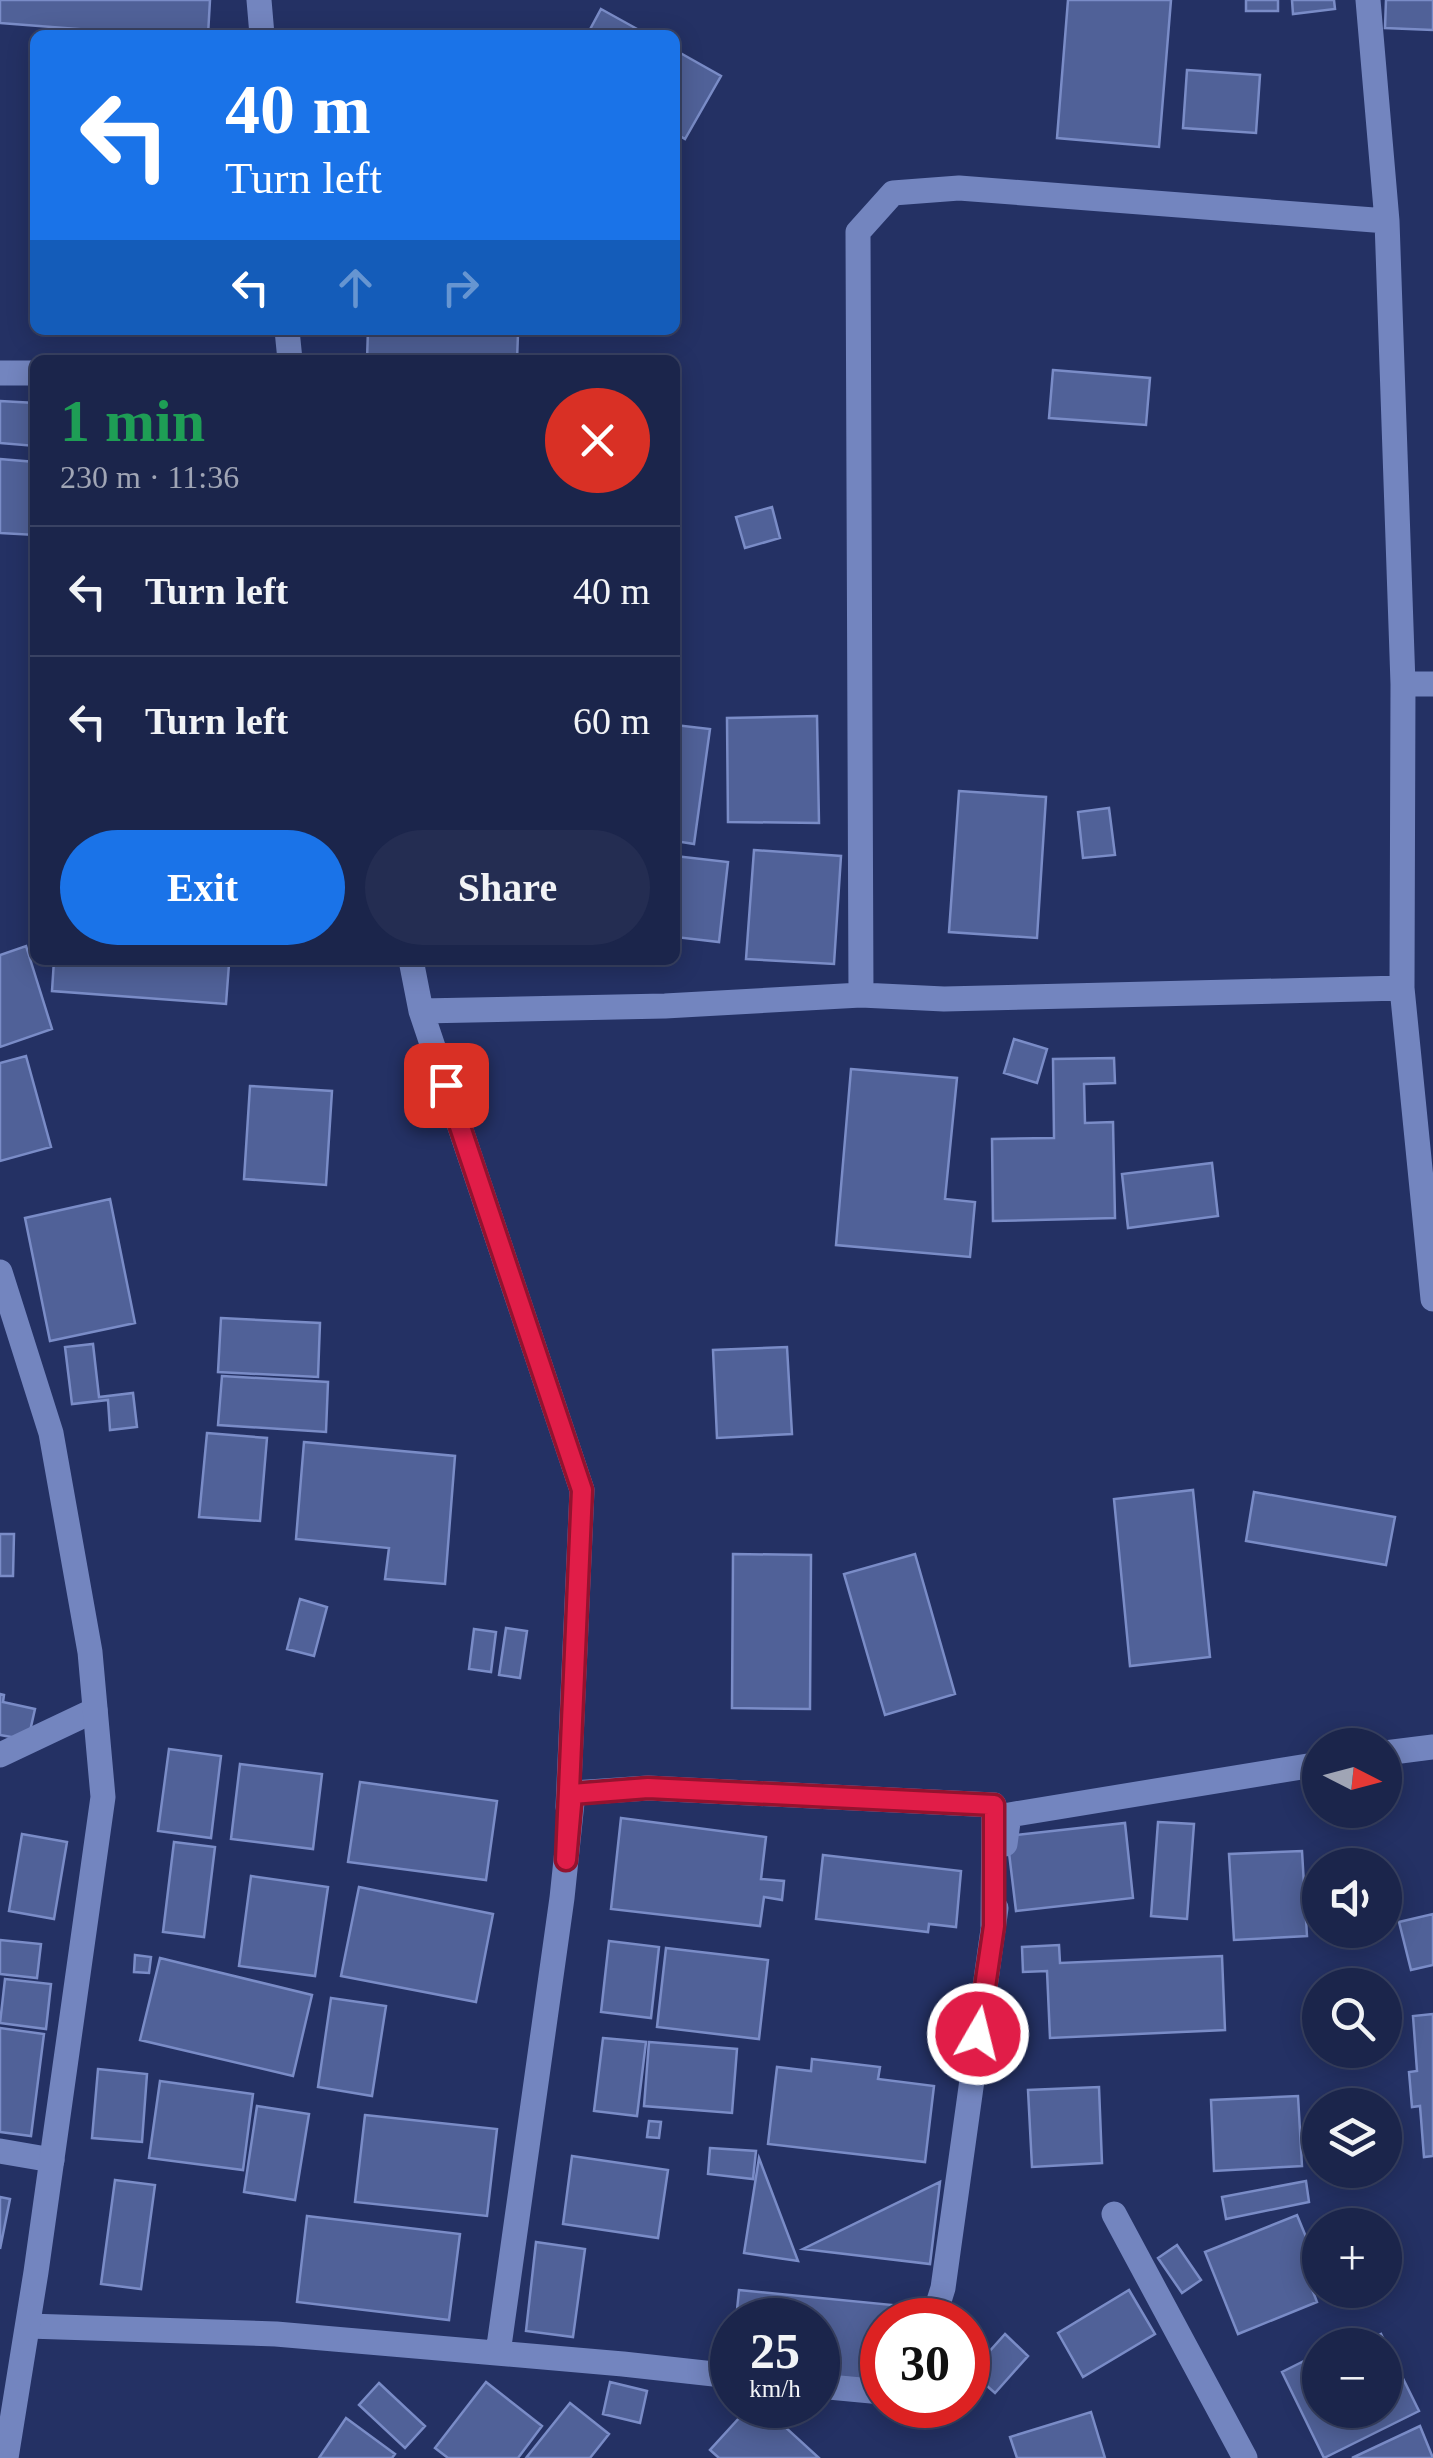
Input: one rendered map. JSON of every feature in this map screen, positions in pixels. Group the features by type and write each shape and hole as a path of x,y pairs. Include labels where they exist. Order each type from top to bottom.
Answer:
{"street":[{"path":"258,0 261,30"},
{"path":"1368,0 1387,222 1403,684 1402,988 1433,1298"},
{"path":"861,994 858,232 893,192 959,188 1387,222"},
{"path":"0,373 30,373"},
{"path":"1403,684 1433,684"},
{"path":"412,965 421,1011 582,1490 566,1860"},
{"path":"421,1011 665,1006 861,994 944,999 1402,988"},
{"path":"0,1272 50,1433 90,1652 103,1797 6,2458"},
{"path":"0,1755 95,1710"},
{"path":"1402,1751 1433,1748"},
{"path":"940,2298 1009,1815 1302,1767"},
{"path":"498,2352 572,1794 648,1788 994,1805 994,1926"},
{"path":"0,2151 52,2160"},
{"path":"1114,2214 1245,2458"},
{"path":"28,2326 276,2334 710,2374"}],"building":[{"path":"0,0 210,0 208,30 90,30 0,23"},
{"path":"1068,0 1171,0 1159,147 1057,138"},
{"path":"1246,0 1278,0 1278,11 1246,11"},
{"path":"1292,0 1334,0 1335,9 1293,14"},
{"path":"1386,0 1433,0 1433,30 1385,28"},
{"path":"601,9 639,30 590,30"},
{"path":"680,53 721,76 685,139 680,136"},
{"path":"1187,70 1260,75 1256,133 1183,128"},
{"path":"368,335 518,335 517,355 367,355"},
{"path":"1053,370 1150,378 1146,425 1049,418"},
{"path":"0,401 30,403 30,446 0,443"},
{"path":"0,459 30,462 30,535 0,533"},
{"path":"772,507 780,538 745,548 736,517"},
{"path":"817,716 819,823 728,822 727,718"},
{"path":"680,726 710,729 694,844 680,842"},
{"path":"959,791 1046,797 1037,938 949,932"},
{"path":"1109,808 1115,855 1083,858 1078,812"},
{"path":"754,850 841,856 834,964 746,959"},
{"path":"680,857 728,862 719,942 680,938"},
{"path":"26,946 52,1029 0,1047 0,955"},
{"path":"54,965 229,965 226,1004 52,991"},
{"path":"1014,1039 1047,1049 1037,1083 1004,1073"},
{"path":"26,1056 51,1147 0,1161 0,1063"},
{"path":"1114,1058 1115,1083 1084,1084 1085,1123 1113,1122 1115,1218 993,1221 992,1139 1054,1138 1053,1059"},
{"path":"851,1069 957,1078 945,1199 975,1202 970,1257 836,1245"},
{"path":"250,1086 332,1091 326,1185 244,1179"},
{"path":"1212,1163 1218,1216 1128,1228 1122,1174"},
{"path":"110,1199 135,1323 50,1341 25,1218"},
{"path":"221,1318 320,1323 318,1377 218,1372"},
{"path":"93,1344 99,1397 133,1393 137,1427 110,1430 108,1400 72,1404 65,1347"},
{"path":"787,1347 792,1434 717,1438 713,1350"},
{"path":"222,1376 328,1382 326,1432 218,1425"},
{"path":"207,1433 267,1438 260,1521 199,1517"},
{"path":"304,1442 455,1456 445,1584 385,1579 389,1548 296,1539"},
{"path":"1193,1490 1210,1657 1130,1666 1114,1499"},
{"path":"1254,1492 1395,1517 1386,1565 1246,1541"},
{"path":"0,1534 14,1534 13,1576 0,1576"},
{"path":"733,1554 811,1555 810,1709 732,1708"},
{"path":"915,1554 955,1694 885,1715 844,1574"},
{"path":"300,1599 327,1607 314,1656 287,1649"},
{"path":"506,1628 527,1631 520,1678 499,1675"},
{"path":"474,1629 496,1632 491,1672 469,1669"},
{"path":"0,1694 4,1695 3,1702 35,1709 28,1740 0,1735"},
{"path":"169,1749 221,1756 211,1838 158,1831"},
{"path":"240,1764 322,1774 313,1849 231,1839"},
{"path":"360,1782 497,1801 486,1880 348,1862"},
{"path":"621,1818 766,1837 761,1879 784,1881 782,1900 764,1897 760,1926 611,1909"},
{"path":"1158,1822 1194,1824 1187,1919 1151,1916"},
{"path":"1125,1823 1133,1898 1016,1911 1007,1836"},
{"path":"22,1834 67,1842 54,1919 9,1911"},
{"path":"174,1842 215,1847 204,1937 163,1932"},
{"path":"1302,1851 1302,1936 1234,1940 1229,1854"},
{"path":"823,1855 961,1871 956,1927 929,1924 928,1932 816,1919"},
{"path":"251,1876 328,1887 315,1976 239,1966"},
{"path":"359,1887 493,1914 476,2002 341,1976"},
{"path":"1433,1914 1433,1965 1411,1970 1402,1921"},
{"path":"0,1940 41,1944 37,1978 0,1974"},
{"path":"609,1941 659,1947 651,2018 601,2012"},
{"path":"1059,1945 1060,1963 1222,1956 1225,2030 1050,2038 1047,1971 1023,1972 1022,1947"},
{"path":"666,1948 768,1960 759,2039 657,2027"},
{"path":"135,1955 151,1957 149,1973 134,1972"},
{"path":"160,1958 312,1995 293,2076 140,2040"},
{"path":"5,1979 51,1984 46,2029 0,2023"},
{"path":"331,1998 386,2006 372,2096 318,2087"},
{"path":"1433,2014 1433,2156 1424,2157 1420,2106 1412,2107 1409,2072 1417,2071 1413,2016"},
{"path":"0,2028 44,2034 31,2136 0,2132"},
{"path":"603,2038 646,2042 637,2116 594,2111"},
{"path":"649,2042 737,2049 732,2113 644,2106"},
{"path":"812,2059 880,2067 878,2079 934,2086 925,2162 768,2144 777,2067 811,2071"},
{"path":"98,2069 147,2074 142,2142 92,2138"},
{"path":"160,2081 253,2094 243,2170 149,2158"},
{"path":"1099,2087 1102,2163 1032,2167 1028,2090"},
{"path":"1298,2096 1302,2166 1214,2171 1211,2100"},
{"path":"257,2106 309,2114 295,2200 244,2192"},
{"path":"365,2115 497,2129 487,2216 355,2202"},
{"path":"649,2121 661,2122 659,2138 647,2137"},
{"path":"710,2148 756,2151 753,2179 708,2174"},
{"path":"572,2156 668,2170 658,2238 563,2224"},
{"path":"759,2158 798,2261 744,2253"},
{"path":"115,2180 155,2185 141,2289 101,2284"},
{"path":"940,2182 930,2264 803,2249"},
{"path":"1302,2182 1309,2202 1226,2219 1222,2197"},
{"path":"0,2197 10,2199 0,2249"},
{"path":"1297,2215 1302,2227 1302,2308 1238,2334 1205,2252"},
{"path":"307,2216 460,2234 449,2320 297,2302"},
{"path":"536,2242 585,2249 573,2337 526,2331"},
{"path":"1177,2245 1201,2280 1182,2293 1158,2258"},
{"path":"739,2290 821,2298 738,2298"},
{"path":"1129,2290 1155,2334 1083,2377 1058,2333"},
{"path":"840,2300 860,2302 860,2379 840,2377"},
{"path":"1005,2334 1028,2356 995,2393 990,2389 990,2351"},
{"path":"1302,2362 1302,2413 1282,2372"},
{"path":"1402,2377 1419,2411 1402,2419"},
{"path":"486,2382 542,2426 518,2458 448,2458 435,2448"},
{"path":"610,2382 647,2391 640,2423 603,2414"},
{"path":"379,2383 425,2426 405,2448 359,2405"},
{"path":"570,2403 609,2434 590,2458 526,2458"},
{"path":"1091,2412 1105,2458 1017,2458 1010,2437"},
{"path":"346,2418 395,2454 392,2458 319,2458"},
{"path":"1420,2426 1433,2458 1352,2458"},
{"path":"730,2428 786,2428 819,2458 719,2458 710,2450"},
{"path":"1309,2428 1385,2428 1324,2458"}],"route":[{"path":"446,1085 582,1490 566,1860 572,1794 648,1788 994,1805 994,1926 978,2034"}]}
